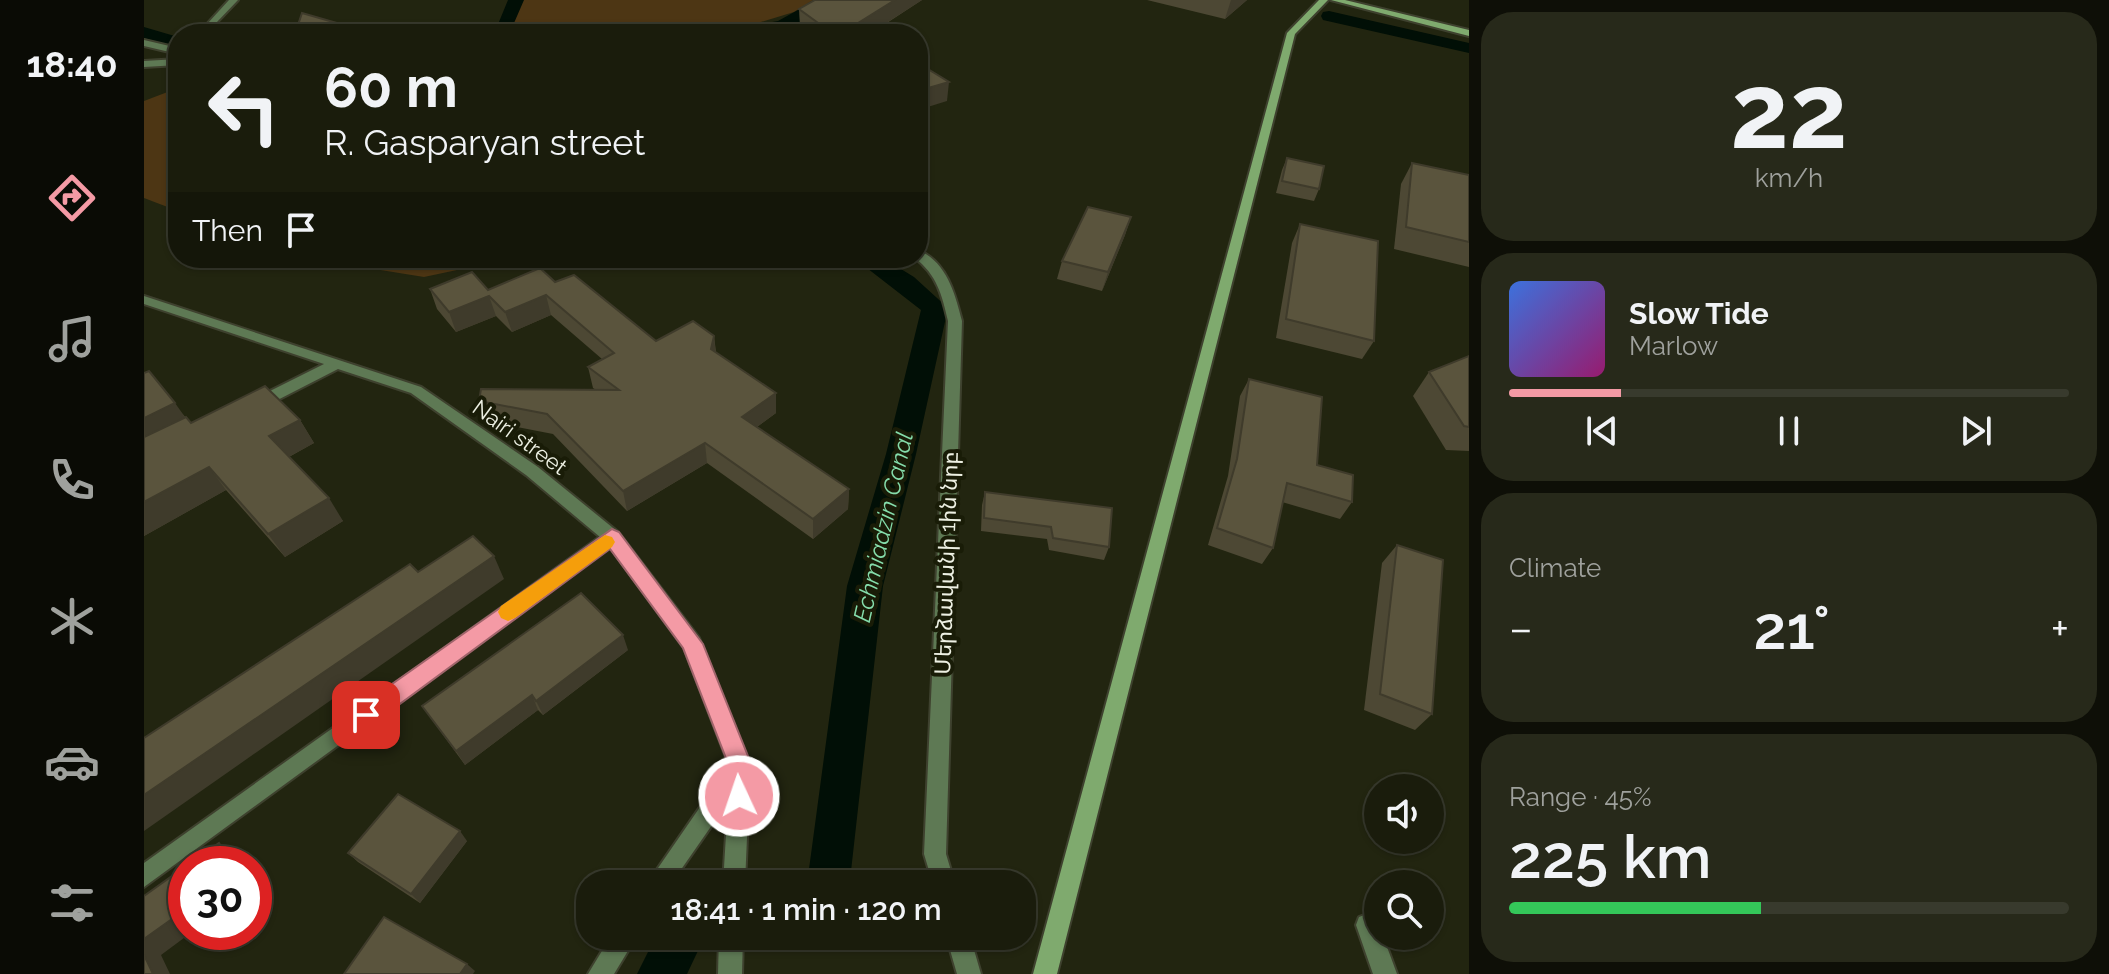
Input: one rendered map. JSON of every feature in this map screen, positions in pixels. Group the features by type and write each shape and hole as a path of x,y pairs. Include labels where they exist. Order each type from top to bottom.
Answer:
{"main road":[{"path":"1045,974 1291,33 1324,0"},
{"path":"1335,0 1469,33"}],"street":[{"path":"212,24 234,0"},
{"path":"144,43 168,49"},
{"path":"144,64 168,63"},
{"name":"Մերձավանի 1ին նրբ","path":"928,261 937,267 945,282 955,321 935,854 940,870"},
{"name":"Nairi street","path":"144,300 416,390 532,471 612,537 692,644 740,766"},
{"path":"240,412 336,364"},
{"path":"144,876 612,537"},
{"path":"668,870 740,766"},
{"path":"735,870 740,766"},
{"path":"600,974 616,950"},
{"path":"730,974 731,950"},
{"path":"962,950 969,974"},
{"path":"1376,950 1385,974"}],"shaded area":[{"path":"509,0 813,0 794,12 754,24 501,24"},
{"path":"168,92 168,207 144,198 144,101"},
{"path":"368,268 467,268 424,277"}],"building":[{"path":"815,0 895,0 857,24 820,24 799,9"},
{"path":"302,13 340,24 298,24"},
{"path":"928,69 949,82 928,88"},
{"path":"1287,158 1324,166 1319,189 1282,181"},
{"path":"1412,163 1469,175 1469,242 1406,227"},
{"path":"1088,207 1131,217 1108,272 1062,261"},
{"path":"1300,224 1378,241 1374,341 1286,319"},
{"path":"540,268 555,282 574,275 656,341 693,321 714,336 711,349 776,393 742,417 849,489 813,519 705,443 623,491 547,414 479,401 481,389 619,390 588,367 614,353 546,295 505,312 489,296 449,312 430,289 472,272 488,290"},
{"path":"1469,356 1469,427 1464,426 1429,372"},
{"path":"149,371 175,403 144,418 144,373"},
{"path":"1249,379 1322,397 1317,465 1353,475 1352,502 1287,483 1273,548 1217,528 1237,459"},
{"path":"265,386 300,420 269,436 329,498 268,534 209,467 144,502 144,437 186,417 191,423"},
{"path":"985,492 1112,508 1109,547 1053,538 1051,527 984,518"},
{"path":"473,536 494,556 144,795 144,738 410,564 418,572"},
{"path":"1397,545 1443,560 1432,714 1380,694"},
{"path":"581,593 623,635 536,701 532,695 456,751 422,706"},
{"path":"398,794 460,831 411,894 348,853"},
{"path":"168,879 168,922 144,939 144,896"},
{"path":"384,917 467,964 460,974 344,974"},
{"path":"144,955 153,974 144,974"}],"waterway":[{"path":"505,24 516,0"},
{"path":"785,24 828,0"},
{"path":"1329,16 1469,48"},
{"name":"Echmiadzin Canal","path":"144,32 168,40"},
{"name":"Echmiadzin Canal","path":"829,870 865,586 901,454 935,308 905,282 882,268"},
{"name":"Echmiadzin Canal","path":"661,974 674,950"}],"slow traffic":[{"path":"508,612 605,542"}],"route":[{"path":"366,715 612,537 692,644 740,766 739,796"}]}
